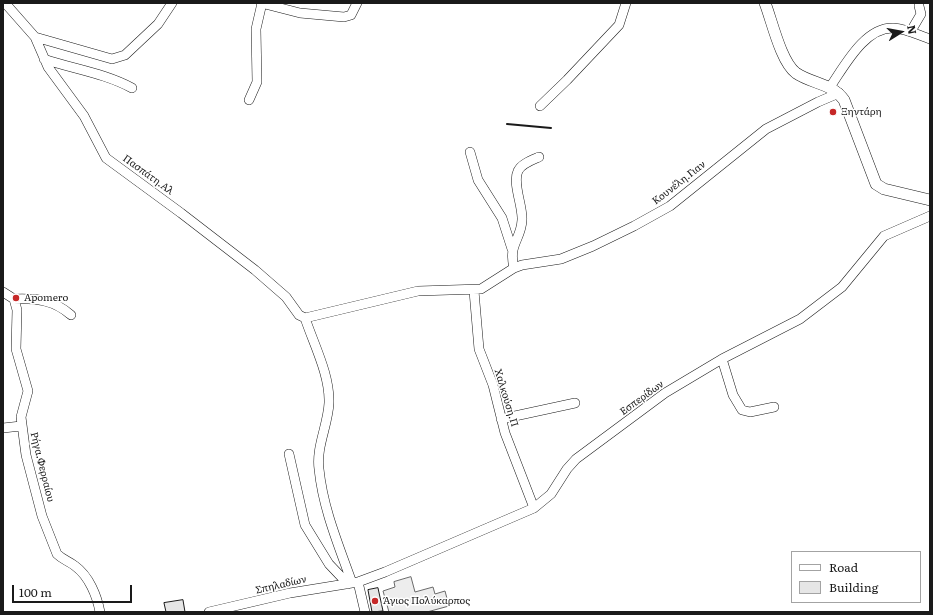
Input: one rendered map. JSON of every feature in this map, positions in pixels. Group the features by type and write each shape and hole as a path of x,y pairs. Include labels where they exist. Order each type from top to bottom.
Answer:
{"main road":[{"path":"765,3 788,64 794,71 804,78 835,90 846,106 876,184 884,189 930,200"}],"street":[{"name":"Πασπάτη.Αλ","path":"5,3 35,37 44,59 84,116 106,158 170,204 254,270 286,297 299,315 305,318"},
{"path":"35,37 108,58 119,58 129,52 158,24 172,3"},
{"path":"249,100 257,82 256,29 261,3 300,13 344,17 351,15 357,3"},
{"path":"540,106 567,80 619,24 626,3"},
{"path":"911,31 921,14 919,6"},
{"path":"835,90 856,49 873,34 892,28 911,31 930,39"},
{"path":"44,59 74,69 100,74 132,88"},
{"name":"Κουνέλη.Γιαν","path":"474,291 481,289 514,268 522,265 561,259 594,246 654,216 670,206 766,129 818,102 835,90"},
{"path":"470,152 478,180 502,218 512,249 514,268"},
{"path":"512,249 521,228 522,219 516,180 518,171 522,166 539,157"},
{"name":"Εσπερίδων","path":"353,583 385,572 534,508 552,494 567,469 576,460 659,397 722,359 800,319 842,287 884,236 930,216"},
{"path":"365,612 353,583 322,493 318,467 320,447 329,403 328,383 305,318 380,302 418,291 474,291"},
{"name":"Χαλκούση.Π","path":"474,291 479,349 493,385 505,433 534,508"},
{"path":"3,292 14,299 50,301 64,308 71,315"},
{"name":"Ρήγα.Φερραίου","path":"14,299 17,310 16,349 28,390 22,411 21,426 26,455 42,516 52,546 62,559 73,564 83,574 90,585 100,612"},
{"path":"722,359 733,395 742,410 750,412 774,407"},
{"path":"501,420 575,403"},
{"path":"3,428 21,426"},
{"path":"289,454 305,525 329,564 353,583"},
{"name":"Σπηλαδίων","path":"209,612 290,593 353,583"}],"shaded area":[{"path":"411,577 415,592 433,587 435,594 445,591 449,606 427,612 389,612 383,591 395,587 394,582"}],"building":[{"name":"Άγιος Πολύκαρπος","path":"378,588 383,611 372,612 368,590"},
{"path":"183,600 185,612 166,612 164,603"}],"wall":[{"path":"507,124 551,128"}],"place":[{"name":"Ξηντάρη","path":"833,112"},
{"name":"Apomero","path":"16,298"},
{"name":"Άγιος Πολύκαρπος","path":"375,601"}]}
